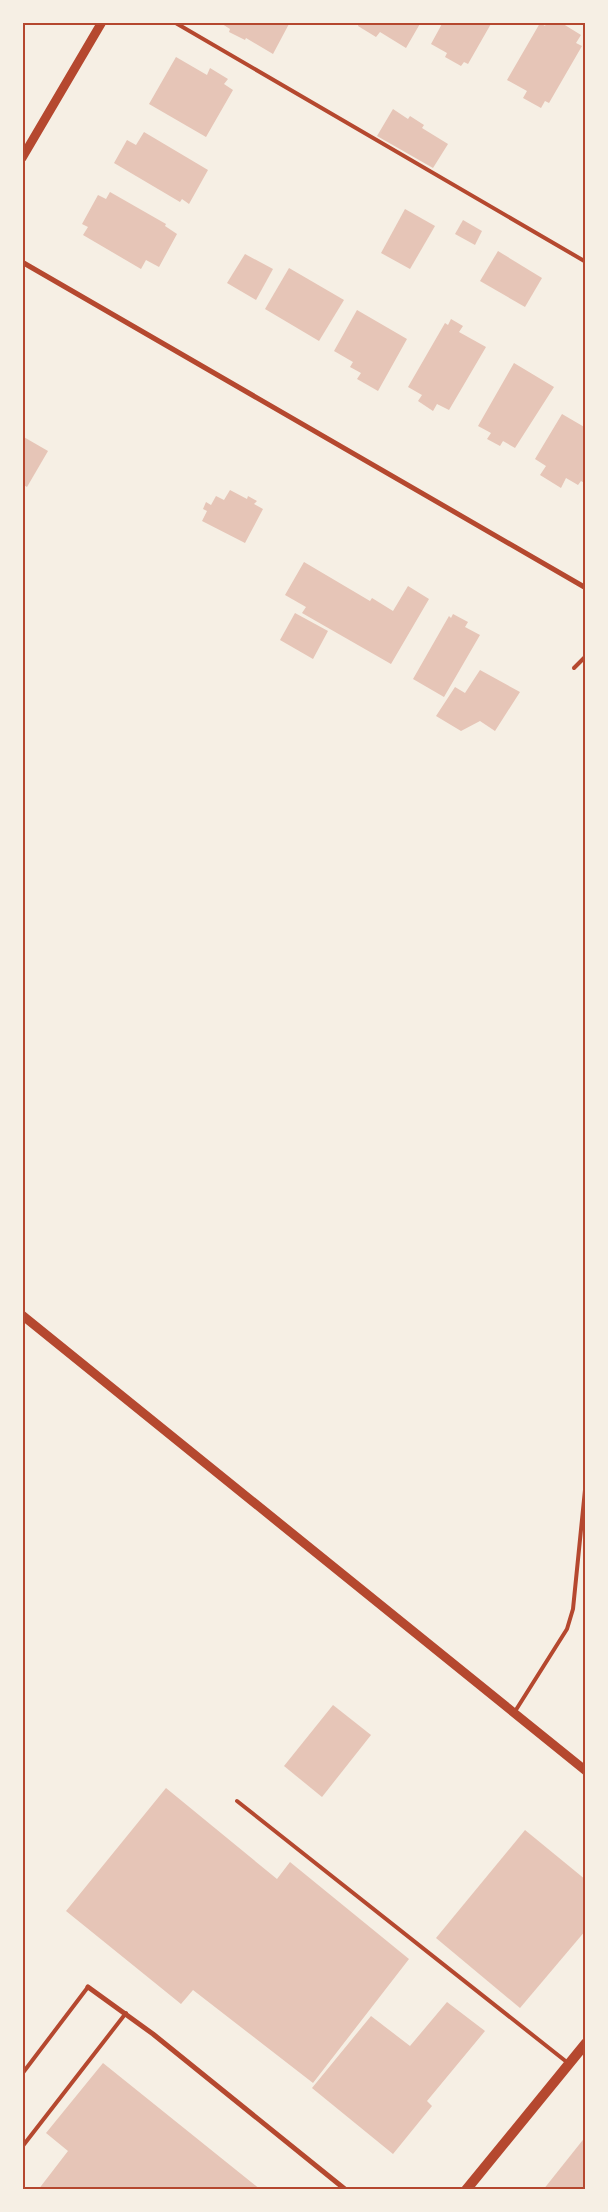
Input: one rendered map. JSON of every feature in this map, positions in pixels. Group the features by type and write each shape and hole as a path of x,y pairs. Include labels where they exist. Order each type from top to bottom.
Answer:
{"main road":[{"path":"466,2190 586,2042"}],"street":[{"path":"22,158 102,22"},
{"path":"22,262 586,588"},
{"path":"22,1315 586,1771"},
{"path":"88,1987 126,2013 346,2190"}],"lane":[{"path":"174,22 586,262"},
{"path":"574,668 586,656"},
{"path":"514,1713 567,1628 573,1609 586,1480"},
{"path":"237,1801 569,2063"},
{"path":"22,2074 88,1987"},
{"path":"22,2147 126,2013"}],"building":[{"path":"219,22 290,22 273,54 246,38 245,40 229,32 230,29"},
{"path":"359,22 421,22 406,48 380,32 376,37 358,26"},
{"path":"443,22 492,22 468,64 464,62 461,66 445,57 447,53 431,44"},
{"path":"547,22 560,22 581,35 576,43 582,46 549,103 545,101 541,108 523,98 527,91 507,80 540,23 545,26"},
{"path":"176,57 207,75 210,68 228,79 224,84 233,90 206,137 149,104"},
{"path":"393,109 408,119 410,116 424,125 422,128 448,144 433,168 377,136"},
{"path":"144,132 208,170 189,204 182,199 180,202 114,163 127,140 136,145"},
{"path":"110,192 166,224 165,226 177,234 159,267 146,260 141,269 83,235 88,227 82,224 98,195 106,199"},
{"path":"405,209 435,226 410,269 381,253"},
{"path":"463,220 482,231 475,245 455,234"},
{"path":"498,251 542,278 525,307 480,281"},
{"path":"245,254 273,269 256,300 227,283"},
{"path":"289,268 344,300 319,341 265,309"},
{"path":"357,310 407,339 378,391 357,379 361,373 350,367 353,362 334,351"},
{"path":"451,319 463,326 459,332 486,347 449,410 437,404 433,411 418,401 422,395 408,387 445,323 448,325"},
{"path":"514,363 554,387 515,448 503,441 500,446 487,439 491,433 478,426"},
{"path":"562,414 586,428 586,484 581,481 578,485 566,478 561,488 540,475 546,466 535,459"},
{"path":"22,436 48,451 27,487 22,484"},
{"path":"230,490 247,499 248,496 257,501 254,504 263,509 245,543 202,521 207,511 203,509 206,502 211,505 216,496 224,500"},
{"path":"304,562 370,601 372,598 393,611 408,586 429,599 391,664 302,613 306,607 285,595"},
{"path":"295,613 328,631 313,659 280,640"},
{"path":"453,614 468,622 465,627 480,635 444,697 413,679 449,616 451,618"},
{"path":"480,670 520,692 495,731 480,721 461,731 436,716 455,687 465,693"},
{"path":"333,1705 371,1735 322,1797 284,1766"},
{"path":"166,1788 277,1879 290,1862 409,1959 313,2083 193,1990 181,2004 66,1911"},
{"path":"525,1830 586,1880 586,1930 520,2008 436,1938"},
{"path":"447,2002 485,2031 427,2101 432,2106 393,2154 312,2088 371,2016 410,2046"},
{"path":"103,2063 261,2190 38,2190 68,2151 46,2133"},
{"path":"586,2136 586,2190 543,2190"}]}
